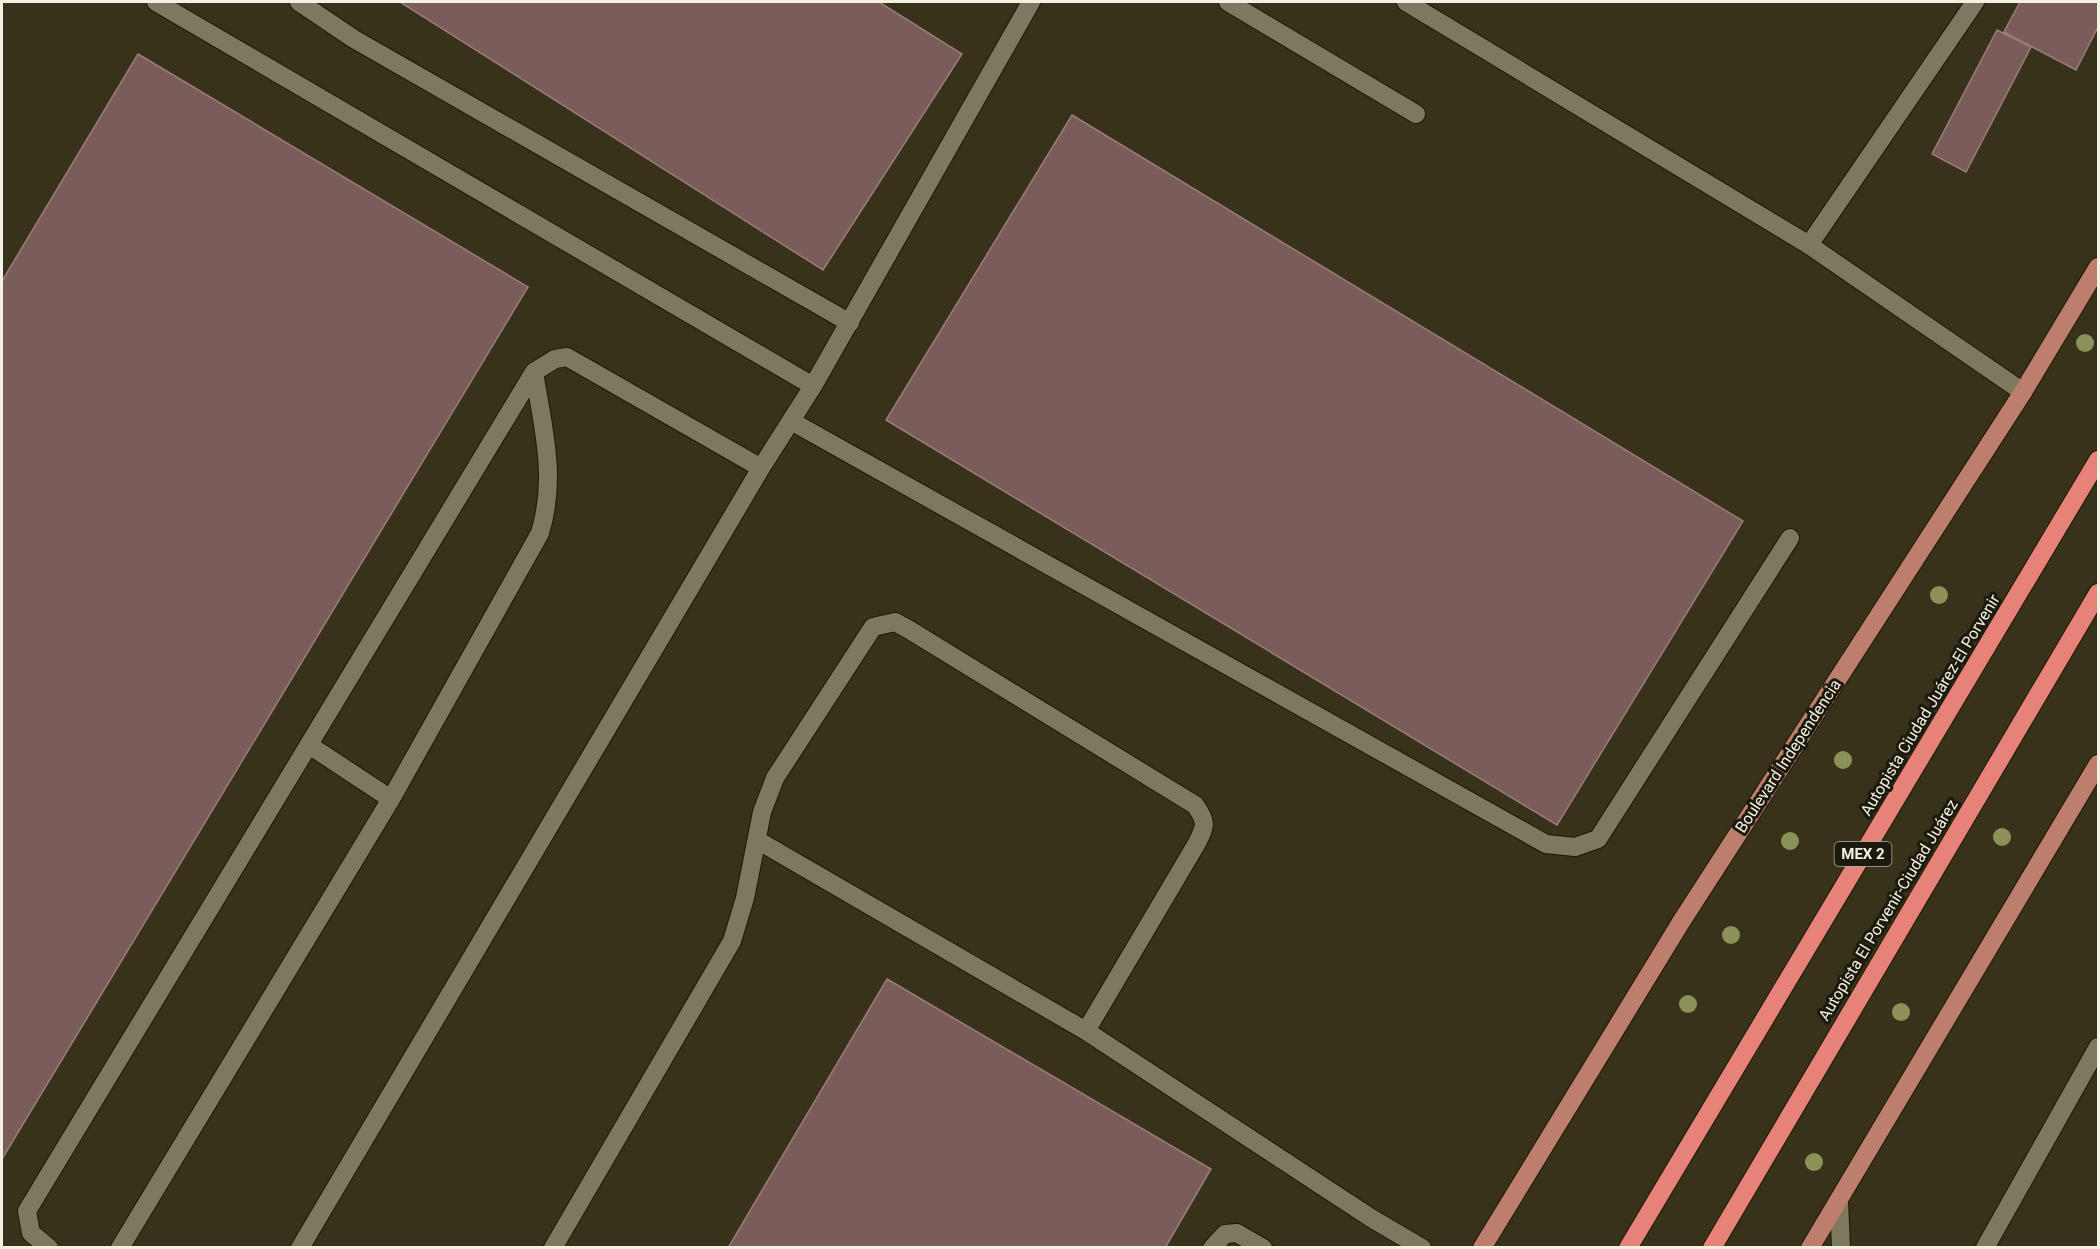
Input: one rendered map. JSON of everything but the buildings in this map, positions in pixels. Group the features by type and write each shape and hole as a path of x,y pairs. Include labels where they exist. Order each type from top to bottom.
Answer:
{"highway":[{"name":"Autopista Ciudad Juárez-El Porvenir","path":"1628,1248 2098,460"},
{"name":"Autopista El Porvenir-Ciudad Juárez","path":"1712,1248 2098,592"}],"main road":[{"name":"Boulevard Independencia","path":"1482,1248 1681,922 2023,392 2098,267"},
{"path":"1810,1248 2098,764"}],"street":[{"path":"156,2 813,386"},
{"path":"298,2 354,39 850,323"},
{"path":"300,1248 761,468 850,323 1031,2"},
{"path":"1228,2 1416,114"},
{"path":"1406,2 1809,244 2023,392"},
{"path":"1809,244 1975,2"},
{"path":"50,1248 31,1233 27,1211 534,372 555,358 567,357 761,468"},
{"path":"120,1248 391,799 540,533 548,507 550,473 534,372"},
{"path":"791,421 1546,844 1575,847 1598,838 1790,538"},
{"path":"553,1248 732,941 745,898 762,812 775,778 873,627 895,622 908,629 1195,805 1204,818 1204,829 1197,843 1086,1030"},
{"path":"309,745 391,799"},
{"path":"757,840 1086,1030 1371,1218 1422,1248"},
{"path":"1985,1248 2098,1047"},
{"path":"1839,1200 1841,1248"},
{"path":"1212,1248 1225,1234 1237,1233 1263,1248"}]}
